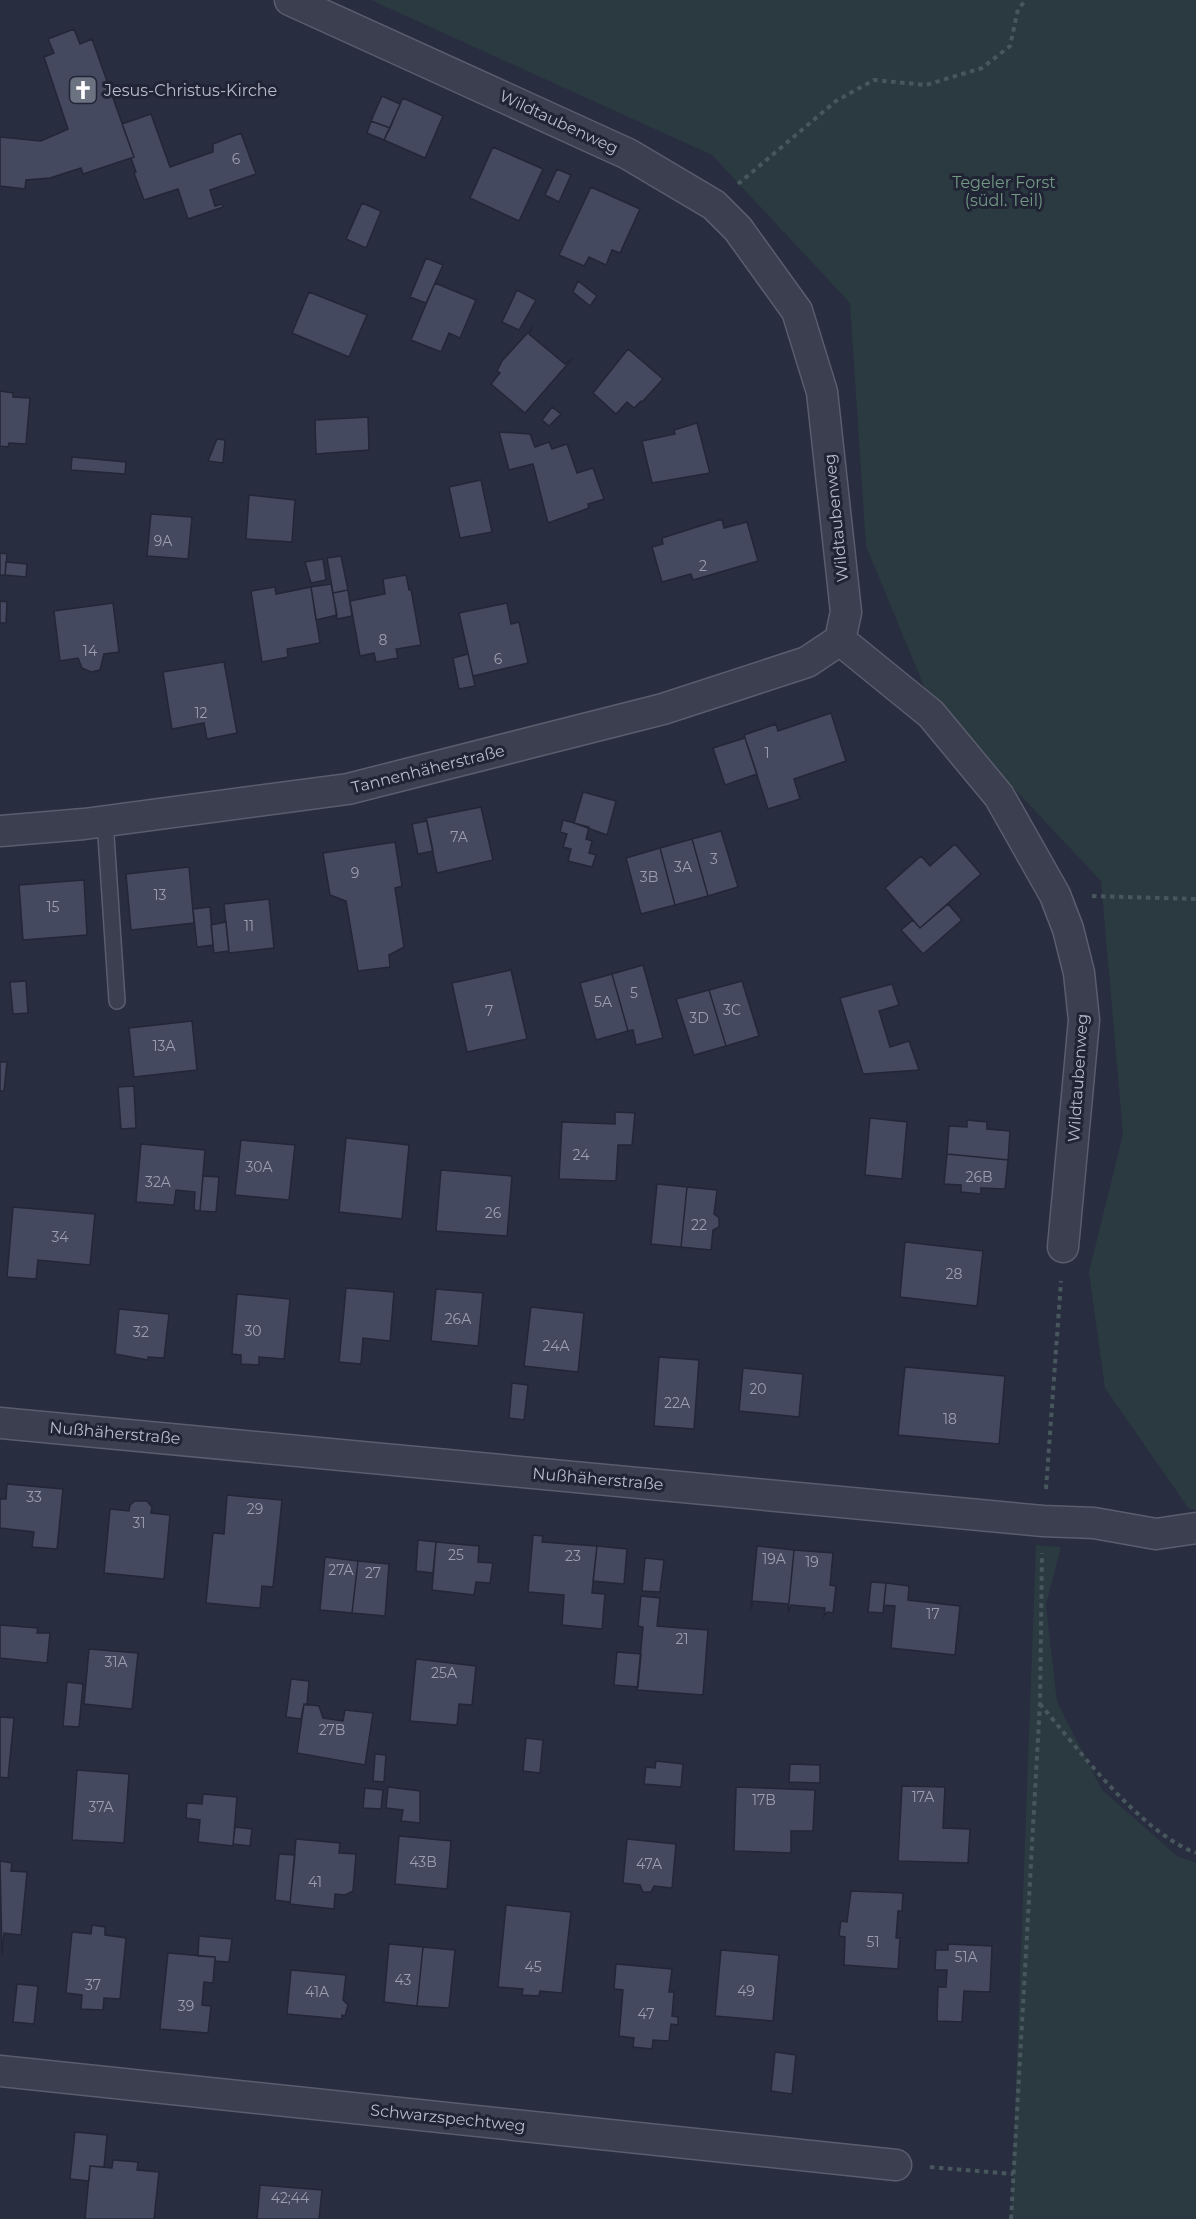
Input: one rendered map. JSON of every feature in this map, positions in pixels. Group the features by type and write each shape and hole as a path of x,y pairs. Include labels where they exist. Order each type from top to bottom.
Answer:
{"street":[{"name":"Wildtaubenweg","path":"290,0 628,154 714,205 738,229 797,310 822,392 846,612 840,640 931,714 999,796 1055,895 1068,929 1079,973 1084,1020 1063,1247"},
{"name":"Tannenhäherstraße","path":"0,831 105,821 348,789 663,709 807,662 840,640"},
{"name":"Nußhäherstraße","path":"0,1423 1043,1521 1094,1523 1156,1534 1196,1528"},
{"name":"Schwarzspechtweg","path":"0,2071 896,2164"}],"lane":[{"path":"105,821 117,1001"}],"path":[{"path":"714,205 836,101 874,80 926,86 982,68 1010,46 1018,9 1026,0"},
{"path":"1055,895 1196,899"},
{"path":"1011,2219 1040,1703 1043,1521 1063,1247"},
{"path":"1040,1703 1108,1785 1177,1846 1196,1853"},
{"path":"896,2164 1012,2174"}],"green space":[{"name":"Tegeler Forst (südl. Teil)","path":"371,0 1196,0 1196,1510 1189,1509 1105,1388 1089,1272 1123,1134 1101,881 929,698 866,546 850,303 712,155"},
{"path":"1036,1545 1061,1547 1046,1605 1057,1702 1102,1790 1177,1856 1196,1863 1196,2219 1011,2219"}],"building":[{"name":"Jesus-Christus-Kirche","path":"74,29 80,44 92,39 134,157 83,174 81,168 50,178 26,180 25,189 0,186 0,137 41,141 68,129 44,57 54,53 48,39"},
{"path":"382,96 400,104 390,128 371,121"},
{"path":"403,98 443,116 425,158 384,140"},
{"path":"151,114 170,167 213,152 213,144 241,133 256,174 210,190 215,206 222,204 223,207 188,219 178,189 144,200 134,173 136,172 131,158 134,157 122,124"},
{"path":"371,121 390,128 384,140 367,133"},
{"path":"493,147 543,169 519,221 470,198"},
{"path":"557,169 571,175 559,202 545,195"},
{"path":"591,187 640,209 620,253 612,250 606,265 589,257 584,266 559,255"},
{"path":"362,203 381,211 366,248 346,239"},
{"path":"426,258 443,265 426,303 410,297"},
{"path":"578,281 597,296 590,306 573,292"},
{"path":"435,283 476,300 460,338 449,333 441,352 411,340"},
{"path":"517,290 536,300 519,330 502,322"},
{"path":"309,292 367,315 349,357 292,333"},
{"path":"533,327 529,334 565,364 572,359 525,413 491,384 500,373 497,371 502,361"},
{"path":"628,349 663,379 634,408 627,402 616,414 593,393"},
{"path":"0,391 13,393 13,397 30,398 26,444 9,443 8,447 0,446"},
{"path":"552,407 561,414 549,426 542,420"},
{"path":"368,417 369,450 316,454 315,420"},
{"path":"697,423 710,473 652,483 642,441 675,434 674,430"},
{"path":"499,432 530,434 535,447 549,442 552,449 567,444 577,473 593,468 604,499 588,504 589,508 548,523 533,464 509,470"},
{"path":"217,439 225,440 223,463 208,461"},
{"path":"72,457 126,462 125,474 71,470"},
{"path":"481,480 492,532 460,538 449,487"},
{"path":"249,495 295,500 292,542 246,539"},
{"path":"151,514 192,517 188,559 147,556"},
{"path":"722,519 724,528 747,522 758,561 693,580 691,574 662,582 652,547 663,544 662,538"},
{"path":"0,553 7,554 5,575 0,575"},
{"path":"341,556 348,590 333,593 327,558"},
{"path":"323,559 326,580 311,583 305,562"},
{"path":"6,562 27,564 26,577 5,575"},
{"path":"406,575 409,590 411,589 421,645 396,649 398,658 376,662 374,653 360,656 350,601 385,594 383,579"},
{"path":"331,584 337,615 316,620 311,587"},
{"path":"275,587 276,594 311,587 320,643 287,649 288,657 262,662 251,591"},
{"path":"348,590 352,616 337,619 333,593"},
{"path":"0,601 7,602 6,623 0,623"},
{"path":"113,603 119,652 104,654 100,670 91,672 82,668 78,658 60,661 54,611"},
{"path":"507,603 511,624 519,622 528,663 473,676 459,613"},
{"path":"468,654 475,686 459,689 453,658"},
{"path":"224,662 237,733 207,739 204,723 172,729 163,672"},
{"path":"831,713 846,761 794,779 800,799 768,809 744,735 776,724 778,731"},
{"path":"745,738 757,774 725,785 713,748"},
{"path":"583,792 616,801 607,835 574,823"},
{"path":"481,807 493,860 437,873 426,818"},
{"path":"563,820 589,827 586,839 592,841 589,853 596,855 592,867 568,861 571,849 563,847 567,834 560,832"},
{"path":"427,821 433,851 418,854 412,824"},
{"path":"721,831 738,887 708,896 692,839"},
{"path":"692,839 708,896 675,905 660,848"},
{"path":"395,842 402,886 395,888 404,947 389,955 390,967 358,971 346,901 330,895 323,853"},
{"path":"955,844 981,874 920,928 885,888 921,856 930,866"},
{"path":"660,848 675,905 641,914 626,858"},
{"path":"189,867 194,923 131,930 126,874"},
{"path":"84,880 87,935 23,940 19,885"},
{"path":"269,899 274,948 229,953 224,904"},
{"path":"948,904 962,920 923,954 901,930 913,920 920,928"},
{"path":"210,907 213,945 197,947 193,909"},
{"path":"226,922 229,951 214,953 211,925"},
{"path":"643,965 663,1038 636,1045 633,1030 628,1031 612,974"},
{"path":"511,970 527,1039 467,1052 452,983"},
{"path":"612,974 628,1031 596,1040 580,983"},
{"path":"26,981 28,1013 13,1014 10,982"},
{"path":"742,981 759,1036 726,1046 709,990"},
{"path":"892,984 899,1005 879,1011 890,1047 909,1041 919,1070 863,1074 840,998"},
{"path":"709,990 726,1046 694,1055 676,999"},
{"path":"192,1021 197,1070 134,1077 129,1028"},
{"path":"0,1062 7,1062 4,1091 0,1091"},
{"path":"134,1086 136,1128 121,1129 118,1087"},
{"path":"615,1112 635,1113 632,1145 618,1145 616,1181 559,1179 562,1122 615,1124"},
{"path":"870,1118 907,1122 902,1179 865,1175"},
{"path":"967,1120 987,1122 987,1129 1010,1131 1008,1160 947,1154 949,1126 967,1127"},
{"path":"346,1138 409,1145 402,1219 339,1212"},
{"path":"241,1140 295,1145 289,1200 235,1195"},
{"path":"141,1144 205,1150 200,1211 194,1210 195,1192 176,1190 174,1205 136,1202"},
{"path":"947,1154 1008,1160 1005,1189 981,1188 981,1194 961,1192 961,1185 944,1184"},
{"path":"441,1170 512,1176 507,1236 436,1231"},
{"path":"203,1176 219,1177 216,1212 200,1211"},
{"path":"657,1184 687,1187 681,1247 651,1244"},
{"path":"687,1187 717,1190 714,1214 719,1218 719,1227 713,1230 711,1250 681,1247"},
{"path":"13,1207 95,1214 90,1265 38,1260 36,1279 7,1277"},
{"path":"905,1242 983,1251 977,1306 900,1297"},
{"path":"346,1288 394,1292 390,1341 363,1338 361,1364 339,1362"},
{"path":"436,1289 483,1293 478,1346 431,1341"},
{"path":"237,1294 290,1299 284,1359 259,1357 259,1365 241,1364 241,1355 232,1354"},
{"path":"531,1307 584,1313 578,1372 524,1366"},
{"path":"119,1309 169,1314 164,1358 148,1357 148,1360 115,1354"},
{"path":"659,1357 699,1360 694,1429 654,1426"},
{"path":"905,1367 1005,1376 999,1444 898,1435"},
{"path":"743,1368 803,1374 799,1417 739,1411"},
{"path":"512,1383 528,1385 524,1420 509,1418"},
{"path":"7,1484 63,1489 57,1549 32,1547 34,1532 0,1528 0,1499 6,1499"},
{"path":"227,1495 282,1500 273,1587 262,1586 260,1608 206,1603 213,1533 224,1534"},
{"path":"135,1501 147,1501 152,1507 151,1513 170,1515 164,1579 104,1573 110,1509 129,1511 130,1505"},
{"path":"533,1535 543,1536 542,1542 597,1546 592,1593 605,1594 602,1629 562,1625 564,1595 528,1592"},
{"path":"418,1540 436,1542 433,1573 416,1571"},
{"path":"436,1542 479,1546 478,1562 493,1563 490,1583 476,1582 474,1595 432,1590"},
{"path":"597,1546 627,1549 624,1584 593,1581"},
{"path":"757,1546 794,1550 788,1613 788,1604 753,1601 751,1609"},
{"path":"794,1550 833,1553 830,1585 836,1586 833,1613 827,1612 824,1616 825,1608 791,1605 788,1613"},
{"path":"325,1557 358,1561 352,1613 320,1610"},
{"path":"645,1558 664,1560 660,1592 642,1591"},
{"path":"358,1561 389,1564 385,1616 352,1613"},
{"path":"871,1582 886,1583 883,1613 868,1612"},
{"path":"886,1583 909,1586 908,1600 960,1606 955,1655 891,1648 895,1606 884,1605"},
{"path":"641,1596 660,1598 657,1626 708,1630 703,1695 637,1690 643,1627 638,1626"},
{"path":"0,1625 38,1628 37,1633 50,1633 47,1663 0,1658"},
{"path":"89,1649 138,1653 132,1709 84,1704"},
{"path":"617,1652 641,1654 638,1687 614,1685"},
{"path":"416,1659 476,1666 472,1705 459,1704 457,1725 410,1721"},
{"path":"291,1679 309,1681 307,1705 304,1704 301,1719 286,1717"},
{"path":"67,1682 83,1684 79,1727 63,1726"},
{"path":"304,1704 319,1706 323,1718 343,1721 345,1710 373,1713 365,1765 297,1753"},
{"path":"0,1717 14,1718 8,1778 0,1777"},
{"path":"526,1738 543,1740 540,1773 523,1771"},
{"path":"375,1754 386,1755 384,1782 373,1781"},
{"path":"656,1761 683,1764 681,1787 644,1784 646,1767 655,1768"},
{"path":"790,1764 820,1765 820,1783 789,1782"},
{"path":"77,1770 129,1774 124,1843 72,1840"},
{"path":"902,1786 945,1787 943,1828 970,1829 968,1863 898,1861"},
{"path":"388,1787 420,1791 420,1823 401,1821 403,1810 386,1808"},
{"path":"736,1787 815,1790 813,1831 791,1831 791,1853 734,1851"},
{"path":"365,1788 383,1790 381,1809 363,1808"},
{"path":"203,1794 237,1797 233,1846 198,1842 200,1820 186,1818 187,1803 202,1804"},
{"path":"235,1827 252,1829 250,1846 233,1844"},
{"path":"399,1836 451,1841 447,1889 395,1884"},
{"path":"296,1839 340,1843 339,1853 356,1854 353,1891 345,1895 335,1894 334,1909 290,1904"},
{"path":"627,1839 676,1844 672,1888 654,1886 651,1892 643,1892 640,1885 623,1883"},
{"path":"279,1854 295,1855 290,1902 275,1900"},
{"path":"0,1861 12,1863 11,1871 27,1872 21,1935 4,1933 2,1955"},
{"path":"851,1891 903,1893 902,1911 898,1911 896,1938 900,1938 898,1969 844,1965 845,1937 839,1936 841,1921 847,1922"},
{"path":"506,1905 571,1912 562,1993 540,1991 539,1996 522,1995 523,1989 498,1987"},
{"path":"92,1925 105,1927 105,1935 126,1938 120,1999 104,1998 103,2010 81,2009 82,1995 66,1993 72,1932 91,1934"},
{"path":"199,1936 232,1939 229,1962 215,1961 215,1957 198,1956"},
{"path":"389,1944 423,1947 417,2006 384,2002"},
{"path":"948,1944 992,1946 990,1992 964,1991 962,2022 937,2021 938,1987 946,1987 947,1970 935,1970 936,1950 948,1950"},
{"path":"423,1947 455,1950 449,2008 417,2006"},
{"path":"721,1950 779,1955 773,2021 715,2016"},
{"path":"168,1953 215,1957 213,1983 204,1982 202,2005 211,2006 208,2033 160,2029"},
{"path":"616,1964 672,1969 669,1992 674,1992 672,2016 678,2017 678,2025 671,2024 669,2041 653,2040 652,2049 633,2047 634,2038 619,2036 623,1990 614,1989"},
{"path":"291,1970 346,1975 343,2000 348,2005 345,2016 342,2015 342,2019 287,2014"},
{"path":"17,1984 38,1986 34,2024 13,2022"},
{"path":"775,2052 796,2055 792,2094 771,2091"},
{"path":"75,2132 107,2135 104,2167 90,2166 89,2181 70,2179"},
{"path":"113,2160 138,2162 137,2170 159,2172 154,2219 85,2219 90,2166 112,2168"},
{"path":"260,2185 322,2190 319,2219 257,2219"}],"place":[{"name":"Jesus-Christus-Kirche","path":"83,90"}]}
